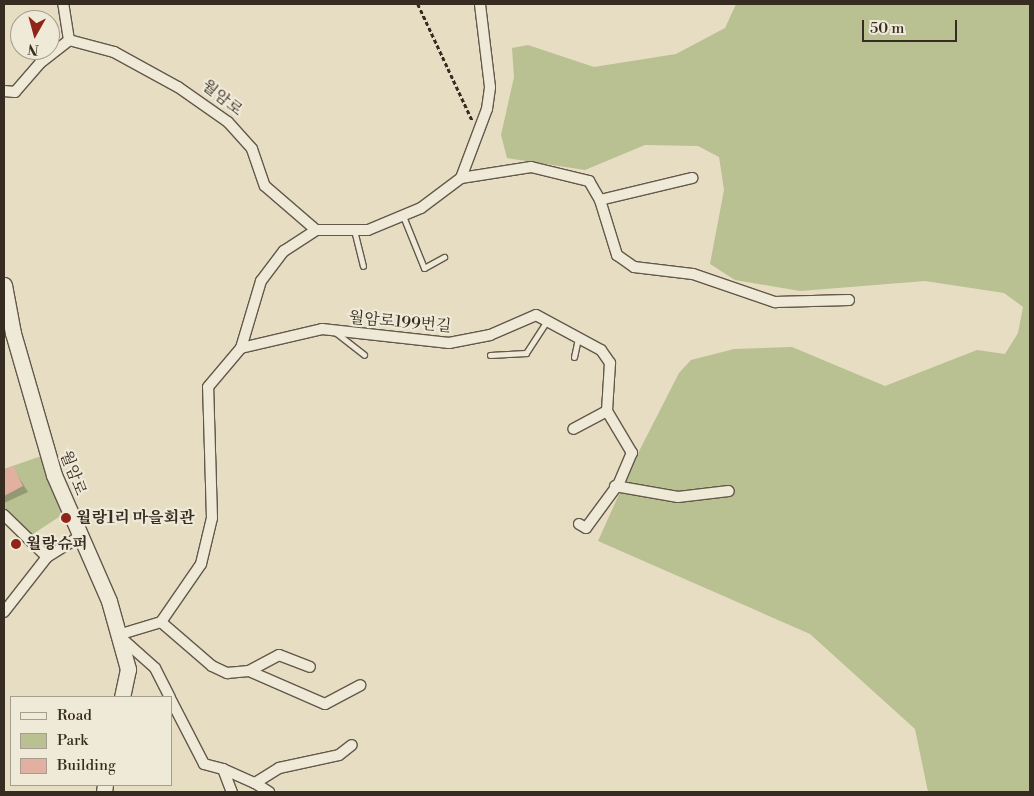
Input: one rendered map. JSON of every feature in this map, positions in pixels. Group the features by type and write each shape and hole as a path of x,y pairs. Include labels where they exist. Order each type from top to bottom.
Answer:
{"street":[{"path":"4,91 15,92 40,63 69,40 63,4"},
{"path":"461,178 480,128 490,87 480,4"},
{"name":"월암로","path":"69,40 114,52 178,87 228,122 252,149 265,186 316,230"},
{"path":"118,636 161,622 201,564 212,518 208,387 241,348 261,281 284,251 316,230 368,230 403,215 461,178 531,167 589,181 600,200 618,255 634,267 693,274 775,302 848,300"},
{"path":"600,200 692,178"},
{"name":"월암로","path":"4,285 32,407 54,475 80,536 118,636 128,669 122,696"},
{"name":"월암로199번길","path":"241,348 322,329 449,343 490,335 536,315 601,350 610,363 607,411"},
{"path":"573,429 607,411 632,453 616,486 586,528 579,524"},
{"path":"616,486 678,498 729,491"},
{"path":"4,515 47,557"},
{"path":"4,612 47,557 80,536"},
{"path":"161,622 212,666 227,673 249,671 279,655 310,666"},
{"path":"118,636 155,668 169,696"},
{"path":"249,671 325,704 360,685"},
{"path":"172,701 204,764 223,769 270,792"},
{"path":"255,783 279,768 339,755 352,745"},
{"path":"223,769 232,792"}],"lane":[{"path":"403,215 424,268 444,257"},
{"path":"354,230 363,266"},
{"path":"490,355 526,353 547,321"},
{"path":"332,331 364,355"},
{"path":"574,357 578,338"}],"path":[{"path":"418,4 432,27 467,114 480,128"}],"green space":[{"path":"736,4 1030,4 1030,792 928,792 915,729 810,634 598,541 633,463 679,373 691,360 734,349 792,347 885,386 977,350 1005,354 1018,333 1023,307 1004,293 925,281 800,291 735,280 710,264 724,190 719,157 698,146 645,145 585,170 507,158 501,135 514,77 512,48 528,45 594,67 676,54 725,28"},
{"path":"47,454 68,511 27,538 4,515 4,469"}],"building":[{"path":"13,466 23,486 4,496 4,471"}],"place":[{"name":"월랑1리 마을회관","path":"66,518"},
{"name":"월랑슈퍼","path":"16,544"}]}
